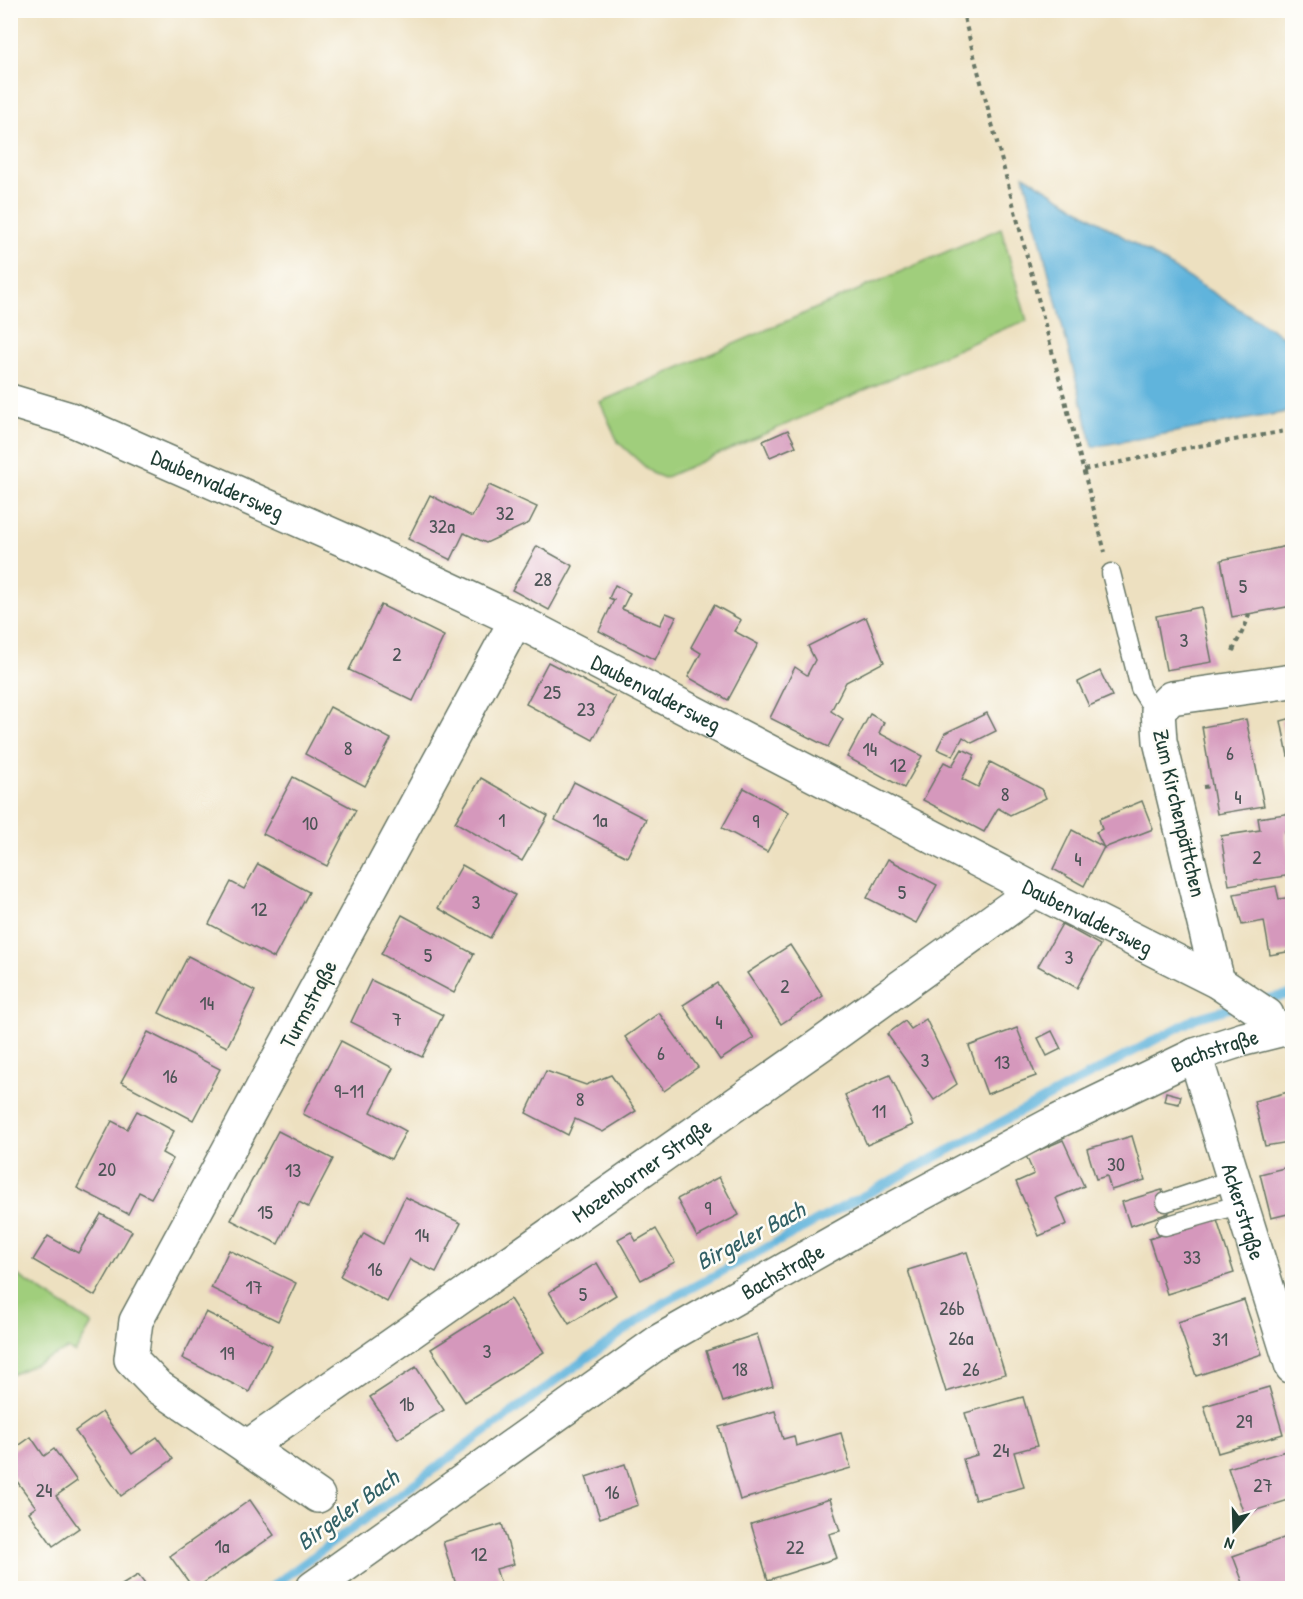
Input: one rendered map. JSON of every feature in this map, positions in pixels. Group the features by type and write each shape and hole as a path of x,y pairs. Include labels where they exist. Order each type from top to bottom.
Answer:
{"street":[{"name":"Daubenvaldersweg","path":"10,401 70,419 352,544 516,620 1227,988 1277,1024"},
{"name":"Turmstraße","path":"248,1447 157,1386 131,1359 136,1321 516,620"},
{"name":"Zum Kirchenpättchen","path":"1227,988 1162,746 1158,711 1171,698 1293,681"},
{"name":"Mozenborner Straße","path":"248,1447 820,1045 1035,890"},
{"name":"Bachstraße","path":"313,1588 661,1340 878,1217 1050,1125 1195,1056 1277,1024"},
{"name":"Ackerstraße","path":"1195,1056 1293,1367"},
{"path":"248,1447 318,1496"}],"lane":[{"path":"1111,573 1140,688 1158,711"},
{"path":"1166,1202 1237,1191"},
{"path":"1165,1226 1237,1191"}],"path":[{"path":"962,10 1111,573"},
{"path":"1084,470 1187,448 1293,430"},
{"path":"1233,651 1247,624 1249,614"},
{"path":"1203,787 1213,786"}],"green space":[{"path":"1001,228 1027,321 1006,328 664,478 652,473 618,442 600,402"},
{"path":"11,1271 92,1324 75,1353 68,1349 11,1375"}],"water":[{"path":"1024,175 1292,342 1292,411 1093,447"}],"building":[{"path":"788,430 796,446 770,457 763,441"},
{"path":"489,485 537,507 529,523 486,543 464,533 451,560 408,539 430,495 472,517"},
{"path":"1292,545 1292,606 1232,617 1221,560"},
{"path":"537,546 573,566 549,610 512,590"},
{"path":"615,585 630,593 622,609 660,625 666,613 676,617 655,660 599,631 614,600 609,598"},
{"path":"381,605 444,636 413,701 349,670"},
{"path":"714,605 741,620 734,631 758,644 728,700 688,677 701,653 691,647"},
{"path":"1201,607 1212,662 1166,670 1156,616"},
{"path":"866,617 884,662 846,682 831,711 843,719 828,747 770,718 795,667 807,675 815,660 808,646"},
{"path":"548,662 615,697 593,740 526,704"},
{"path":"1100,671 1112,696 1089,706 1078,682"},
{"path":"330,707 391,739 365,786 305,754"},
{"path":"987,713 996,731 972,743 963,737 953,756 937,749 945,733"},
{"path":"870,714 884,722 879,733 922,756 904,788 847,757"},
{"path":"1292,718 1292,755 1288,756 1281,721"},
{"path":"1246,719 1264,806 1217,814 1202,727"},
{"path":"962,749 975,755 962,779 978,787 990,762 1042,789 1046,798 1010,815 998,808 984,832 923,800 944,762 952,766"},
{"path":"293,777 356,810 327,866 263,834"},
{"path":"481,778 548,816 522,861 455,822"},
{"path":"574,782 646,819 627,857 555,820"},
{"path":"744,788 789,812 767,852 722,828"},
{"path":"1142,801 1153,829 1104,848 1096,832 1102,829 1099,819"},
{"path":"1292,813 1292,830 1285,831 1292,875 1229,885 1221,836 1260,830 1258,818"},
{"path":"1072,830 1104,847 1084,886 1053,869"},
{"path":"888,859 937,885 916,923 867,898"},
{"path":"258,864 309,892 274,958 209,924 231,882 244,889"},
{"path":"462,865 515,895 490,938 438,908"},
{"path":"1276,886 1279,899 1292,897 1292,951 1270,955 1264,921 1242,925 1234,894"},
{"path":"402,915 474,954 454,993 381,954"},
{"path":"1062,924 1100,945 1077,988 1038,966"},
{"path":"790,945 823,996 781,1024 747,973"},
{"path":"188,956 255,991 227,1047 159,1013"},
{"path":"371,980 443,1015 422,1057 351,1022"},
{"path":"717,983 754,1038 720,1060 683,1005"},
{"path":"659,1013 698,1067 664,1091 625,1037"},
{"path":"926,1019 957,1084 934,1100 887,1034 905,1021 911,1029"},
{"path":"1017,1028 1036,1076 987,1094 969,1046"},
{"path":"1052,1031 1061,1049 1047,1056 1038,1038"},
{"path":"148,1032 220,1069 193,1120 121,1082"},
{"path":"341,1041 393,1068 371,1112 406,1131 391,1159 303,1114"},
{"path":"546,1071 586,1085 611,1075 636,1111 603,1132 575,1119 568,1135 526,1113"},
{"path":"890,1075 913,1125 867,1145 845,1095"},
{"path":"1292,1091 1292,1155 1289,1142 1265,1146 1254,1101"},
{"path":"1166,1092 1181,1096 1179,1104 1164,1101"},
{"path":"137,1111 174,1131 162,1153 173,1159 151,1198 139,1192 128,1214 77,1188 112,1121 127,1129"},
{"path":"278,1131 333,1159 308,1207 299,1202 278,1244 231,1220"},
{"path":"1132,1136 1145,1180 1111,1190 1107,1176 1096,1179 1087,1149"},
{"path":"1063,1140 1084,1186 1056,1198 1067,1224 1039,1236 1016,1182 1034,1174 1026,1156"},
{"path":"1292,1166 1292,1213 1271,1218 1260,1174"},
{"path":"719,1177 739,1215 697,1237 677,1199"},
{"path":"1162,1190 1169,1213 1130,1226 1122,1202"},
{"path":"405,1197 461,1223 436,1272 410,1259 387,1302 340,1276 364,1233 383,1244"},
{"path":"101,1214 132,1231 95,1296 33,1260 48,1236 78,1253"},
{"path":"1216,1217 1234,1273 1167,1294 1149,1239"},
{"path":"656,1229 675,1262 641,1280 618,1239 631,1232 636,1241"},
{"path":"229,1250 296,1283 278,1321 211,1288"},
{"path":"967,1252 1005,1374 946,1392 908,1270"},
{"path":"597,1263 616,1295 569,1324 549,1292"},
{"path":"510,1299 544,1352 465,1402 431,1349"},
{"path":"1244,1300 1262,1354 1196,1376 1178,1322"},
{"path":"206,1312 272,1345 249,1392 182,1358"},
{"path":"757,1334 773,1386 723,1402 706,1351"},
{"path":"416,1367 444,1410 398,1439 370,1397"},
{"path":"1269,1387 1283,1434 1218,1453 1204,1406"},
{"path":"1023,1397 1037,1446 1014,1452 1024,1487 975,1500 963,1459 977,1455 965,1413"},
{"path":"775,1411 783,1439 794,1436 796,1446 841,1433 851,1468 740,1500 719,1427"},
{"path":"102,1412 132,1454 157,1437 173,1459 121,1496 75,1431"},
{"path":"31,1437 44,1456 54,1449 77,1481 56,1496 79,1528 53,1546 29,1512 36,1507 10,1472 10,1452"},
{"path":"1289,1450 1292,1459 1292,1499 1244,1514 1228,1468"},
{"path":"625,1464 638,1505 600,1518 586,1477"},
{"path":"830,1499 840,1531 829,1534 837,1558 768,1580 751,1524"},
{"path":"250,1500 274,1535 193,1588 170,1556"},
{"path":"502,1524 514,1564 496,1569 502,1588 457,1588 443,1542"},
{"path":"1292,1535 1292,1588 1245,1588 1233,1556"},
{"path":"138,1575 148,1588 117,1588"}],"waterway":[{"name":"Birgeler Bach","path":"1260,1000 1292,994"},
{"name":"Birgeler Bach","path":"270,1588 663,1303 1196,1018 1238,1006"}]}
